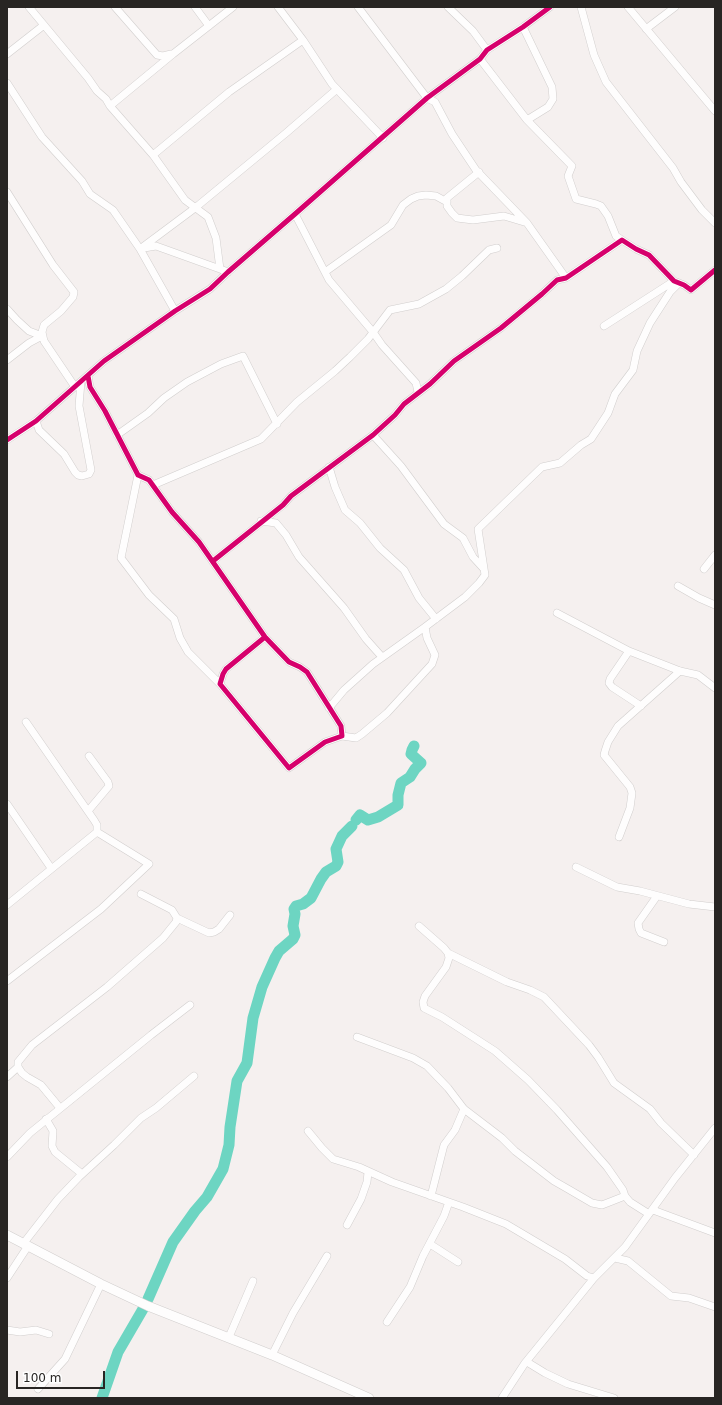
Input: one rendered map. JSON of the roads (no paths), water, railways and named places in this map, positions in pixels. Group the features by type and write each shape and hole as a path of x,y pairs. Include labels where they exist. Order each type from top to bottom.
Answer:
{"street":[{"path":"28,7 88,78 97,91 106,99 110,106 153,154 185,200 208,217 212,224 224,270"},
{"path":"115,7 129,25 157,55 163,56 174,54"},
{"path":"195,7 210,26"},
{"path":"110,106 233,7"},
{"path":"278,7 303,40 327,77 383,138"},
{"path":"358,7 427,98 435,102 452,134 476,170 527,223 566,278"},
{"path":"448,7 472,31 488,50"},
{"path":"7,440 36,421 104,361 175,310 210,289 224,270 296,214 427,98 480,59 488,50 550,7"},
{"path":"581,7 594,56 606,82 673,168 681,182 702,210 715,223"},
{"path":"628,7 715,111"},
{"path":"646,29 675,7"},
{"path":"7,54 44,25"},
{"path":"523,27 552,87 553,99 548,107 527,120"},
{"path":"153,154 230,92 303,40"},
{"path":"480,59 527,120 572,166 568,176 576,199 601,206 608,216 616,236 636,249 649,255 676,282 692,290 715,270"},
{"path":"7,83 42,137 82,181 90,194 113,210 140,249 175,310"},
{"path":"140,249 195,208 337,89"},
{"path":"479,172 447,198 447,206 458,218 473,220 504,216 527,223"},
{"path":"7,192 49,259 74,292 69,303 44,325 42,329 42,336 44,341 78,384 79,406 91,470 89,474 78,476 64,454 39,430 36,421"},
{"path":"325,272 391,225 403,205 411,199 426,195 436,196 447,202"},
{"path":"296,214 329,280 373,332 382,345 416,382 418,392"},
{"path":"213,562 261,521 276,511 291,496 373,435 418,392 430,384 454,361 519,314 557,280 566,278 622,240"},
{"path":"140,249 156,246 224,270"},
{"path":"153,485 261,439 297,402 340,366 368,339 390,310 419,304 446,288 462,276 489,250 497,248"},
{"path":"604,326 676,282"},
{"path":"329,708 344,690 382,657 436,619 479,583 485,575 478,529 542,467 560,463 581,445 591,439 608,413 615,394 632,370 637,351 650,323 676,282"},
{"path":"7,309 29,331 42,336"},
{"path":"7,360 42,336"},
{"path":"117,435 187,382 221,364 243,356 277,424"},
{"path":"88,376 90,387 106,411 138,475 148,480 153,485 172,512 199,542 265,637 289,662 307,672 341,726 342,736"},
{"path":"416,382 430,384"},
{"path":"373,435 401,466 444,524 463,538 473,557 484,570"},
{"path":"329,467 344,510 360,523 380,548 404,570 420,598 436,619"},
{"path":"138,475 121,558 149,595 174,619 180,638 188,652 220,684 289,768 326,742 342,736 356,738 387,714 432,664 435,655 427,638 425,627"},
{"path":"276,511 276,523 286,535 299,557 344,608 382,657"},
{"path":"261,521 276,523"},
{"path":"704,569 715,555"},
{"path":"678,586 699,598 715,604"},
{"path":"557,613 628,651 680,671 698,675 715,688"},
{"path":"220,684 226,669 265,637"},
{"path":"628,651 609,683 612,687 642,706"},
{"path":"619,837 630,808 632,793 630,787 604,755 608,742 618,726 680,671"},
{"path":"26,722 88,811 97,826 97,832"},
{"path":"88,811 109,786 108,782 89,756"},
{"path":"7,804 10,815 51,868"},
{"path":"7,905 97,832"},
{"path":"7,981 101,909 149,864 97,832"},
{"path":"576,867 617,887 640,891 689,904 715,907"},
{"path":"141,894 172,910 177,918 208,933 219,929 230,915"},
{"path":"657,896 638,923 638,929 641,933 664,942"},
{"path":"7,1077 18,1067 18,1062 32,1045 108,988 163,938 176,922 177,918"},
{"path":"419,926 448,953 507,982 530,990 544,998 589,1045 614,1083 650,1109 661,1123 694,1155"},
{"path":"448,953 449,958 446,967 426,996 423,1002 424,1008 442,1017 495,1051 532,1084 607,1167 630,1202 651,1212 715,1233"},
{"path":"7,1157 30,1133 60,1108 151,1034 190,1005"},
{"path":"357,1037 413,1058 427,1066 448,1088 464,1109 554,1181 592,1203 602,1205 625,1196"},
{"path":"18,1067 27,1077 41,1085 60,1108"},
{"path":"7,1278 26,1245 58,1199 141,1118 156,1108 194,1076"},
{"path":"431,1196 444,1145 455,1130 464,1109"},
{"path":"46,1120 53,1131 52,1146 55,1152 82,1174"},
{"path":"502,1398 527,1362 594,1278 625,1247 715,1128"},
{"path":"308,1132 333,1159 506,1224 565,1259 587,1276 594,1278"},
{"path":"347,1225 361,1199 367,1182 368,1172"},
{"path":"387,1322 410,1287 444,1216 449,1202"},
{"path":"7,1236 148,1306 229,1337 369,1398"},
{"path":"430,1244 458,1262"},
{"path":"272,1355 293,1313 327,1256"},
{"path":"615,1258 628,1261 671,1296 689,1298 715,1307"},
{"path":"229,1337 253,1281"},
{"path":"38,1389 65,1359 102,1284"},
{"path":"7,1330 20,1332 36,1330 49,1334"},
{"path":"527,1362 568,1384 614,1398"}],"waterway":[{"path":"356,820 360,815 368,820 378,817 398,805 398,795 401,783 410,777 421,763 411,754 414,746"},
{"path":"148,1299 173,1242 207,1197 223,1169 229,1145 230,1127 237,1081 247,1063 253,1018 262,987 275,958 279,951 293,939 295,935 293,926 295,914 294,909 296,906 303,904 311,898 326,872 336,866 338,862 336,849 342,836 352,826"},
{"path":"102,1398 118,1352 143,1309"}]}
